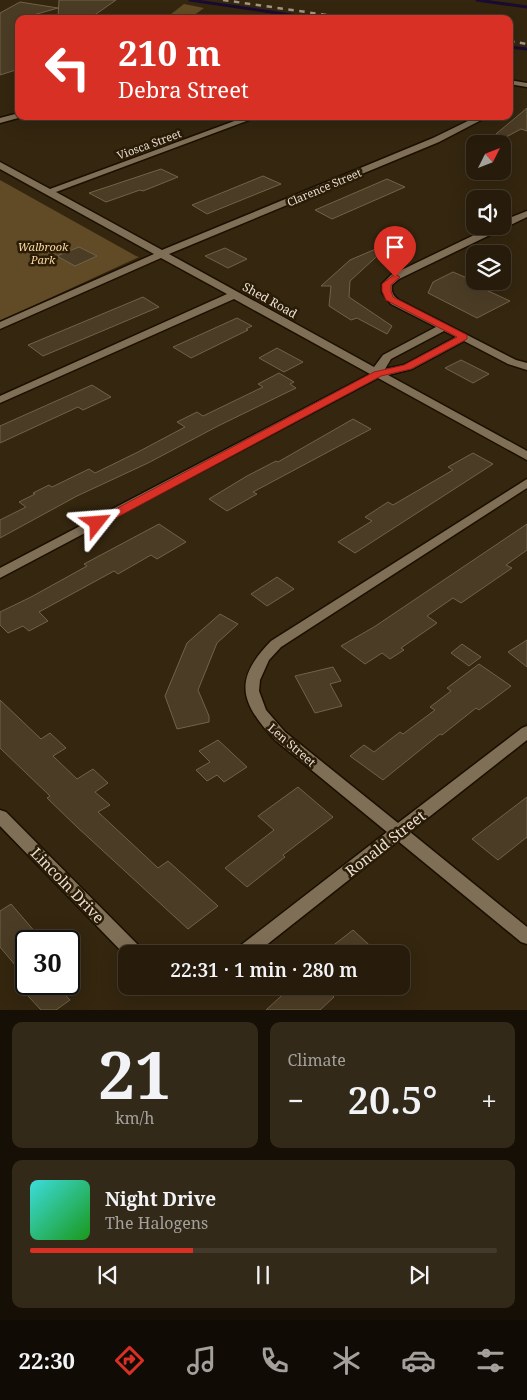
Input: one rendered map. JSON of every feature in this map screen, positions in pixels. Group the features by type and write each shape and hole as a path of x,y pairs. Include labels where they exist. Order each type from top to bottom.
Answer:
{"street":[{"path":"513,83 527,85"},
{"path":"513,90 518,84"},
{"path":"0,121 15,116"},
{"name":"Viosca Street","path":"50,192 245,120"},
{"name":"Clarence Street","path":"0,326 161,254 436,140 477,120"},
{"name":"Shed Road","path":"0,165 527,456"},
{"path":"511,222 527,214"},
{"path":"483,235 395,277 387,284 386,291 390,298 448,329 527,367"},
{"path":"0,400 234,295"},
{"path":"378,374 380,366 387,357 448,329"},
{"path":"0,574 378,374 408,367 464,337"},
{"name":"Len Street","path":"527,484 282,640 267,653 255,669 251,691 255,704 264,720 280,736 527,937"},
{"name":"Ronald Street","path":"254,945 527,732"},
{"name":"Lincoln Drive","path":"0,816 127,945"}],"green space":[{"path":"184,4 204,8 194,15 170,15"},
{"name":"Walbrook Park","path":"0,180 136,256 139,257 0,321"}],"building":[{"path":"59,0 116,0 95,15 58,15"},
{"path":"20,2 58,8 33,15 15,15 15,70 0,75 0,13"},
{"path":"527,108 527,131 521,129 510,135 495,135 513,120"},
{"path":"161,169 178,177 143,191 140,190 106,202 89,193"},
{"path":"263,176 281,184 207,214 192,205"},
{"path":"387,179 405,187 332,219 315,210"},
{"path":"395,234 416,244 400,252 378,242"},
{"path":"385,245 387,247 350,281 349,297 392,326 387,334 357,318 351,320 329,306 331,286 321,286 350,260"},
{"path":"79,247 97,256 75,266 57,256"},
{"path":"225,248 247,259 228,268 205,256"},
{"path":"453,272 466,278 466,290 486,290 510,301 477,318 428,293 433,282"},
{"path":"143,297 159,307 43,356 28,345"},
{"path":"237,318 252,326 246,329 248,330 191,358 173,347"},
{"path":"277,348 303,362 284,372 259,358"},
{"path":"461,360 489,374 473,383 445,368"},
{"path":"279,373 294,382 290,384 296,388 148,463 77,496 0,538 0,520 26,507 19,502 35,494 33,493 49,485 52,487 89,469 95,473 185,427 177,422 197,412 203,416 263,387 258,384"},
{"path":"92,385 111,397 83,410 78,407 0,443 0,426"},
{"path":"353,419 371,429 253,492 257,494 227,511 209,499 247,476 276,461 278,462"},
{"path":"473,453 493,464 355,553 338,542 372,521 365,517 388,502 393,505 453,470 448,467"},
{"path":"159,524 186,542 157,559 151,555 118,574 114,571 39,612 48,621 29,631 23,626 8,633 0,625 0,612 31,597 87,566 84,564"},
{"path":"527,524 527,550 506,565 512,568 461,603 453,598 427,616 437,623 401,648 404,650 390,659 382,653 365,664 341,646 374,627"},
{"path":"277,577 294,589 267,606 251,594"},
{"path":"220,614 238,624 217,643 198,690 209,716 209,722 177,729 165,696 187,643"},
{"path":"527,640 527,667 508,652"},
{"path":"462,644 481,657 469,666 451,653"},
{"path":"479,664 511,686 479,710 476,708 442,735 440,734 383,780 350,756 364,745 374,752 400,732 403,734 435,710 430,707 451,691 447,688"},
{"path":"333,667 341,681 330,684 342,706 315,713 295,676"},
{"path":"0,700 41,739 50,733 66,748 53,756 77,779 93,769 108,783 95,792 110,805 98,812 158,868 168,861 218,906 188,929 77,827 47,798 50,796 0,748"},
{"path":"218,740 247,767 224,782 217,775 207,781 196,770 210,762 199,751"},
{"path":"298,787 333,817 283,855 285,857 247,887 225,868 274,830 258,816"},
{"path":"527,797 527,837 498,860 472,839"},
{"path":"11,904 33,930 15,930 15,965 0,947 0,911"},
{"path":"353,930 369,945 334,945"},
{"path":"27,995 65,995 70,1000 56,1010 41,1010"},
{"path":"282,995 332,995 334,997 320,1010 266,1010"}],"waterway":[{"path":"190,0 291,15"},
{"path":"477,0 527,7"},
{"path":"513,47 527,49"}],"railway":[{"path":"223,0 326,15"},
{"path":"513,42 527,44"}],"route":[{"path":"97,523 378,374 408,367 464,337 390,298 387,295 386,287 390,280 395,277"}]}
